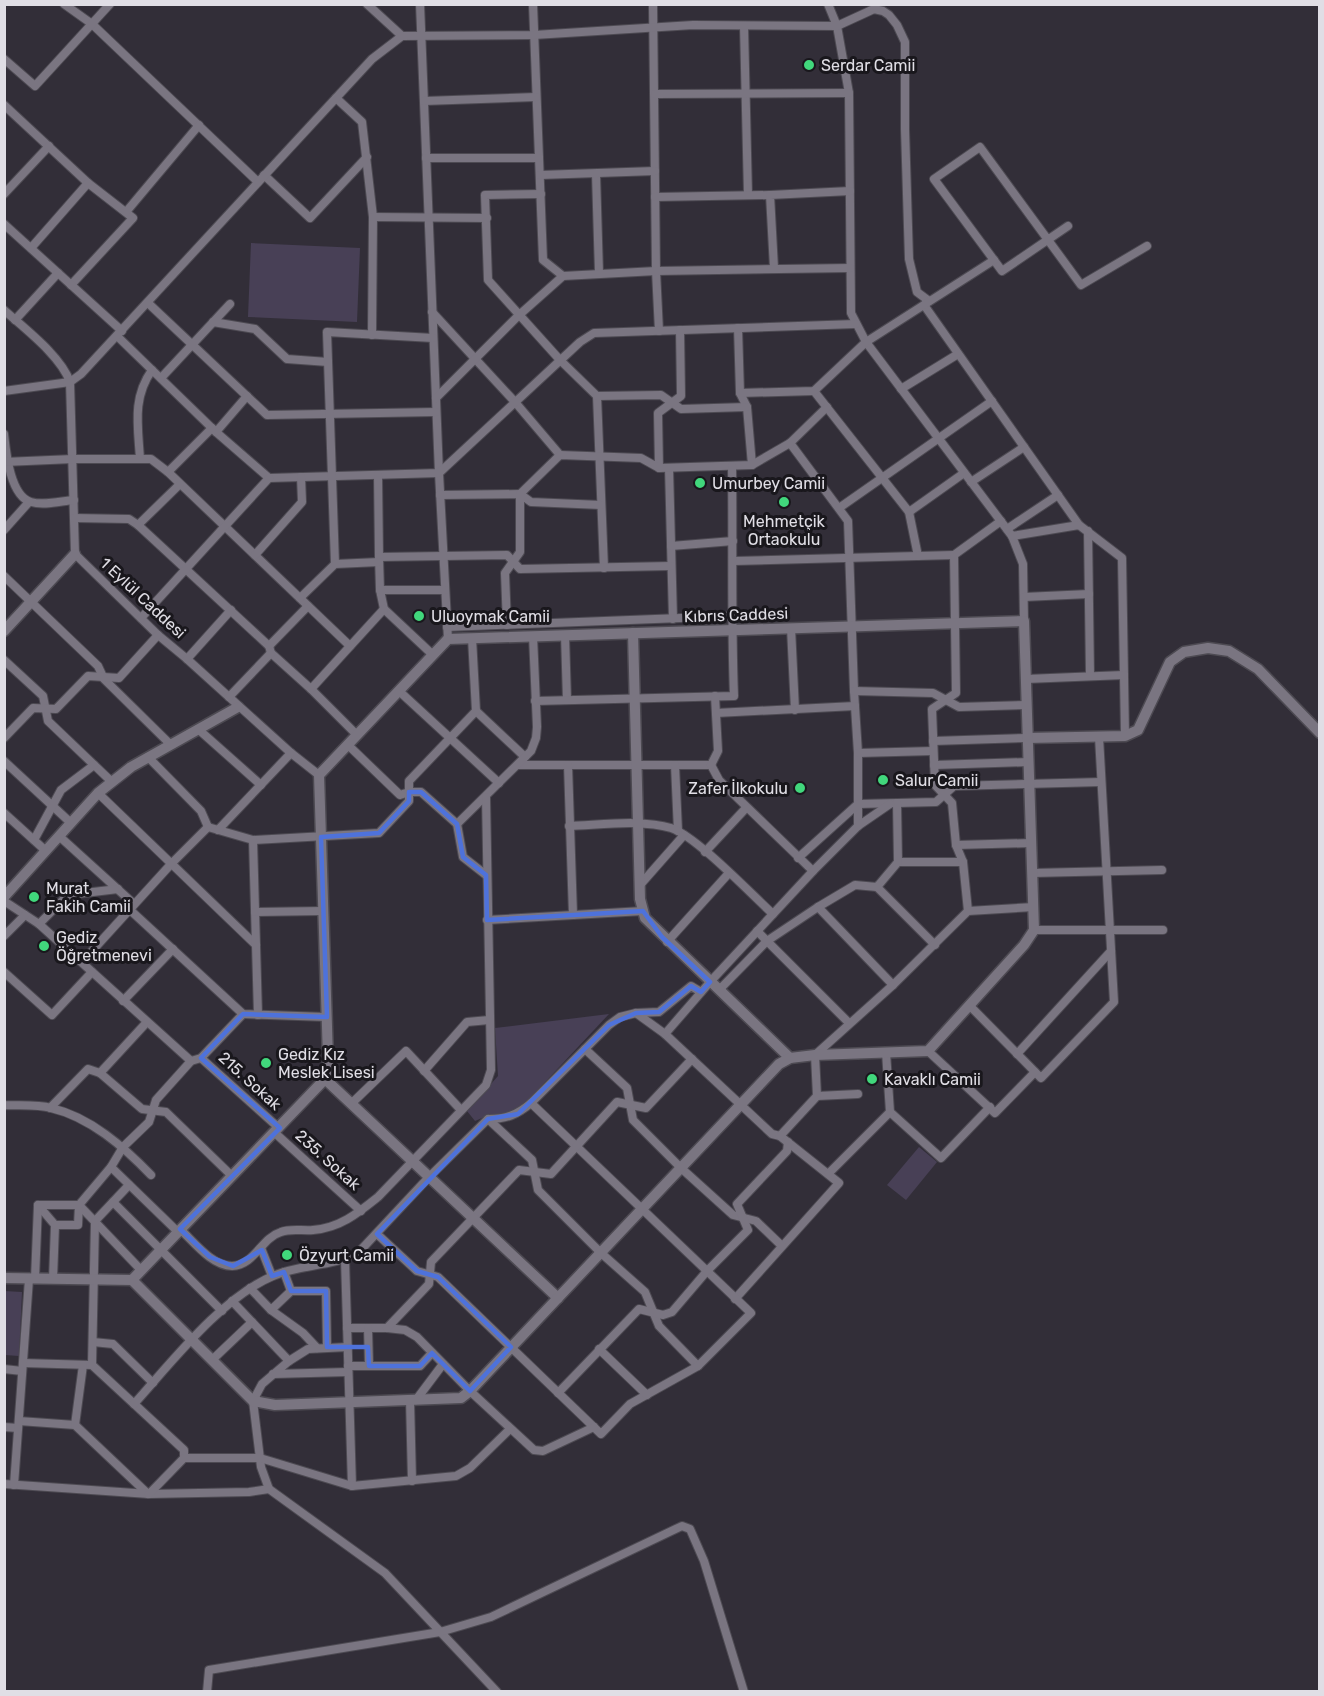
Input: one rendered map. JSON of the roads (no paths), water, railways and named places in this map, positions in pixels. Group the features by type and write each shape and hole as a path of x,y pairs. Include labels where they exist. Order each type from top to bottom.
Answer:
{"street":[{"path":"64,4 92,24 199,125 310,218 367,158"},
{"path":"4,59 35,86 110,4"},
{"path":"368,4 402,36 422,38 534,35 654,27 837,27 874,9 889,15 905,42 909,259 917,292 927,303 958,354 1079,525 1122,558 1125,736"},
{"path":"132,1280 325,1078 328,1070 320,775 432,656 448,633 436,412 420,4"},
{"path":"533,4 543,260 563,276"},
{"path":"653,4 656,271 659,331"},
{"path":"828,4 837,27 849,93 850,313 866,342 1010,533 1023,564 1034,930 970,1006 928,1051"},
{"path":"744,26 748,195"},
{"path":"4,391 70,382 81,374 372,59 402,36"},
{"path":"655,94 849,93"},
{"path":"336,98 363,122 373,217 372,335"},
{"path":"424,101 536,98"},
{"path":"4,105 88,183 133,218 71,285"},
{"path":"126,212 199,125"},
{"path":"4,194 49,146"},
{"path":"1068,226 1048,239 1002,271 934,179 980,147 1048,239 1081,285 1147,246"},
{"path":"426,158 539,158"},
{"path":"540,175 655,171"},
{"path":"596,174 600,273"},
{"path":"31,248 88,183"},
{"path":"655,196 850,192"},
{"path":"541,194 485,195 488,280 518,316 597,396 603,568"},
{"path":"770,195 774,268"},
{"path":"373,217 487,218"},
{"path":"4,224 71,285 152,370 214,430 269,478 439,473 560,360 594,333 856,324"},
{"path":"740,393 814,391 866,342 994,260"},
{"path":"436,398 518,316 563,276 656,271 850,268"},
{"path":"15,320 58,273"},
{"path":"148,303 267,415 436,412"},
{"path":"160,378 230,304"},
{"path":"4,310 67,372 70,382 75,554 4,631"},
{"path":"432,312 516,402 560,455"},
{"path":"213,322 255,329 288,358 328,362"},
{"path":"738,328 740,393 747,407 753,465"},
{"path":"659,468 658,413 681,396 680,330"},
{"path":"335,564 327,332 433,338"},
{"path":"901,389 958,354"},
{"path":"140,459 137,411 143,382 152,370"},
{"path":"814,391 909,512 918,556"},
{"path":"597,396 661,395 681,409 747,407"},
{"path":"168,472 247,396"},
{"path":"839,508 992,401"},
{"path":"507,625 505,573 520,552 520,494 560,455 641,458 659,468 753,465 790,443 827,407"},
{"path":"4,434 6,462 22,496 29,502 39,503 74,500"},
{"path":"790,443 848,520 858,753 858,826"},
{"path":"971,482 1024,447"},
{"path":"6,462 151,459 168,472 350,646"},
{"path":"535,701 734,696 732,466"},
{"path":"669,468 673,619"},
{"path":"909,512 964,473"},
{"path":"378,475 380,590 384,609 432,656"},
{"path":"255,555 302,502 301,477"},
{"path":"141,618 269,478"},
{"path":"138,525 180,484"},
{"path":"440,495 520,494 531,502 601,505"},
{"path":"1010,533 1058,495"},
{"path":"4,530 29,502"},
{"path":"74,518 129,519 138,525 231,610 357,735"},
{"path":"734,561 954,555 1001,521"},
{"path":"1010,533 1079,525"},
{"path":"1088,531 1090,676"},
{"path":"671,546 733,541"},
{"name":"1 Eylül Caddesi","path":"75,554 158,635 291,753 320,775"},
{"path":"300,598 335,564 379,560 443,555 507,555 520,569 671,566"},
{"path":"954,555 956,693 932,709 933,752 935,785 952,803 956,845 963,862 968,912"},
{"path":"4,576 98,666 104,679 171,744"},
{"path":"380,590 445,590"},
{"path":"1024,597 1089,594"},
{"path":"229,697 308,606"},
{"path":"311,689 384,609"},
{"path":"187,659 231,610"},
{"path":"448,633 507,625 732,616"},
{"name":"Kıbrıs Caddesi","path":"448,633 472,638 1024,621"},
{"path":"791,628 795,710"},
{"path":"633,633 640,885 645,918 667,942 790,1058"},
{"path":"4,738 33,708 56,709 88,676 104,679 119,678 158,635"},
{"path":"565,635 567,700"},
{"path":"457,824 531,751 536,738 533,636"},
{"path":"472,638 476,711 525,757"},
{"path":"933,741 1125,736 1138,730 1170,662 1184,652 1208,648 1229,651 1258,669 1320,733"},
{"path":"4,660 43,696 48,721 112,782"},
{"path":"1026,679 1124,675"},
{"path":"399,691 499,783"},
{"path":"854,691 933,693 959,707 1027,705"},
{"path":"711,765 718,751 715,696"},
{"path":"716,714 855,706"},
{"path":"191,1061 39,924 4,899 98,793 131,766 238,707"},
{"path":"148,757 201,811 208,827 253,840 379,833 409,801 409,781 476,711"},
{"path":"198,729 261,785"},
{"path":"970,1006 1041,1078 1114,1002 1098,737"},
{"path":"348,745 400,795 421,792 457,824 463,857 486,875"},
{"path":"858,753 933,752"},
{"path":"218,830 291,753"},
{"path":"4,761 71,824"},
{"path":"934,765 1028,762"},
{"path":"34,840 61,790 94,765"},
{"path":"518,765 711,765"},
{"path":"568,765 573,915"},
{"path":"640,885 681,833 675,765"},
{"path":"711,765 719,780 813,871"},
{"path":"798,858 858,804 936,801 954,786 1101,782"},
{"path":"98,793 256,945"},
{"path":"111,1167 210,1257 233,1266 242,1264 253,1256 270,1238 281,1231 316,1230 335,1226 361,1211 378,1197 489,1079 486,797"},
{"path":"665,1034 813,871 858,826 894,804"},
{"path":"878,887 898,862 894,804"},
{"path":"705,852 746,808"},
{"path":"4,813 46,851"},
{"path":"569,826 638,824 662,826 681,833 773,914"},
{"path":"82,962 208,827"},
{"path":"59,836 118,889 131,907 172,949 243,1014 327,1017"},
{"path":"253,840 258,1015"},
{"path":"956,845 1031,843"},
{"path":"898,862 963,862"},
{"path":"1032,873 1162,870"},
{"path":"667,942 729,873"},
{"path":"719,990 768,941 855,885 878,887 935,945"},
{"path":"39,924 68,895 118,889"},
{"path":"818,907 893,985"},
{"path":"817,1096 815,1055 893,985 968,912 1034,908"},
{"path":"255,912 323,911"},
{"path":"487,920 643,911"},
{"path":"4,936 25,915"},
{"path":"1034,930 1163,930"},
{"path":"757,931 849,1023"},
{"path":"123,1001 172,949"},
{"path":"1017,1054 1111,951"},
{"path":"4,972 52,1015 92,972"},
{"path":"134,1404 232,1301 250,1288 284,1272 345,1259 358,1253 429,1177 488,1119 503,1119 518,1114 620,1017 636,1012 659,1012 691,986 701,992"},
{"path":"636,1012 665,1034 772,1134 780,1136 839,1183 735,1299"},
{"path":"55,1226 78,1225 79,1205 111,1167 123,1147 149,1122 156,1100 191,1061 201,1058 243,1014"},
{"path":"423,1071 467,1022 489,1020"},
{"path":"100,1073 147,1022"},
{"path":"585,1049 627,1088 633,1120 733,1215 756,1221 782,1246"},
{"path":"4,1278 132,1280 253,1401 274,1405 461,1398 778,1064 790,1058 815,1055 928,1051 995,1113 1035,1072"},
{"path":"352,1103 406,1052 461,1110"},
{"path":"886,1052 890,1112 942,1158 990,1107"},
{"name":"215. Sokak","path":"201,1058 277,1130"},
{"path":"387,1328 429,1284 431,1262 519,1170 551,1174 617,1102 646,1108 692,1059"},
{"path":"50,1108 88,1069 100,1073 142,1109 166,1112 232,1176"},
{"path":"325,1078 558,1298"},
{"path":"780,1136 817,1096 858,1094"},
{"path":"377,1234 417,1271 438,1277 601,1434 630,1404 698,1366 751,1313 531,1103"},
{"path":"4,1105 50,1108 75,1117 123,1147 151,1175"},
{"path":"829,1173 890,1112"},
{"path":"488,1119 532,1160 538,1190 645,1292 659,1326 698,1366"},
{"name":"235. Sokak","path":"277,1130 361,1211"},
{"path":"558,1393 639,1309 666,1315 672,1311 707,1271 748,1230 737,1204 787,1151 788,1142"},
{"path":"75,1425 93,1342 95,1221 129,1185"},
{"path":"113,1202 222,1311"},
{"path":"38,1205 79,1205 141,1269"},
{"path":"38,1205 55,1226 53,1279"},
{"path":"14,1485 22,1367 38,1205"},
{"path":"261,1248 273,1276"},
{"path":"345,1259 351,1486"},
{"path":"284,1272 291,1291"},
{"path":"250,1288 271,1310 322,1348"},
{"path":"271,1310 291,1291 326,1291 322,1348"},
{"path":"232,1301 289,1361"},
{"path":"212,1360 252,1322"},
{"path":"347,1328 405,1330 417,1337 470,1391 534,1450 543,1451 594,1427"},
{"path":"368,1328 369,1366"},
{"path":"93,1342 114,1344 153,1383"},
{"path":"348,1347 308,1349 289,1361 262,1384 253,1401 261,1467 269,1488 384,1573 497,1692"},
{"path":"599,1349 647,1395"},
{"path":"273,1374 369,1366 420,1366 432,1353"},
{"path":"412,1481 413,1400 443,1364"},
{"path":"4,1370 22,1367 87,1365 134,1404 184,1450 184,1458 149,1494"},
{"path":"4,1427 75,1425 149,1494"},
{"path":"184,1458 260,1458 351,1486 412,1481 456,1476 470,1468 510,1429"},
{"path":"4,1484 149,1494 249,1492 269,1488"},
{"path":"207,1692 209,1670 440,1632 491,1617 682,1526 690,1529 704,1561 744,1692"}],"place":[{"name":"Serdar Camii","path":"809,65"},
{"name":"Umurbey Camii","path":"700,483"},
{"name":"Mehmetçik Ortaokulu","path":"784,502"},
{"name":"Uluoymak Camii","path":"419,616"},
{"name":"Salur Camii","path":"883,780"},
{"name":"Zafer İlkokulu","path":"800,788"},
{"name":"Murat Fakih Camii","path":"34,897"},
{"name":"Gediz Öğretmenevi","path":"44,946"},
{"name":"Gediz Kız Meslek Lisesi","path":"266,1063"},
{"name":"Kavaklı Camii","path":"872,1079"},
{"name":"Özyurt Camii","path":"287,1255"}]}
